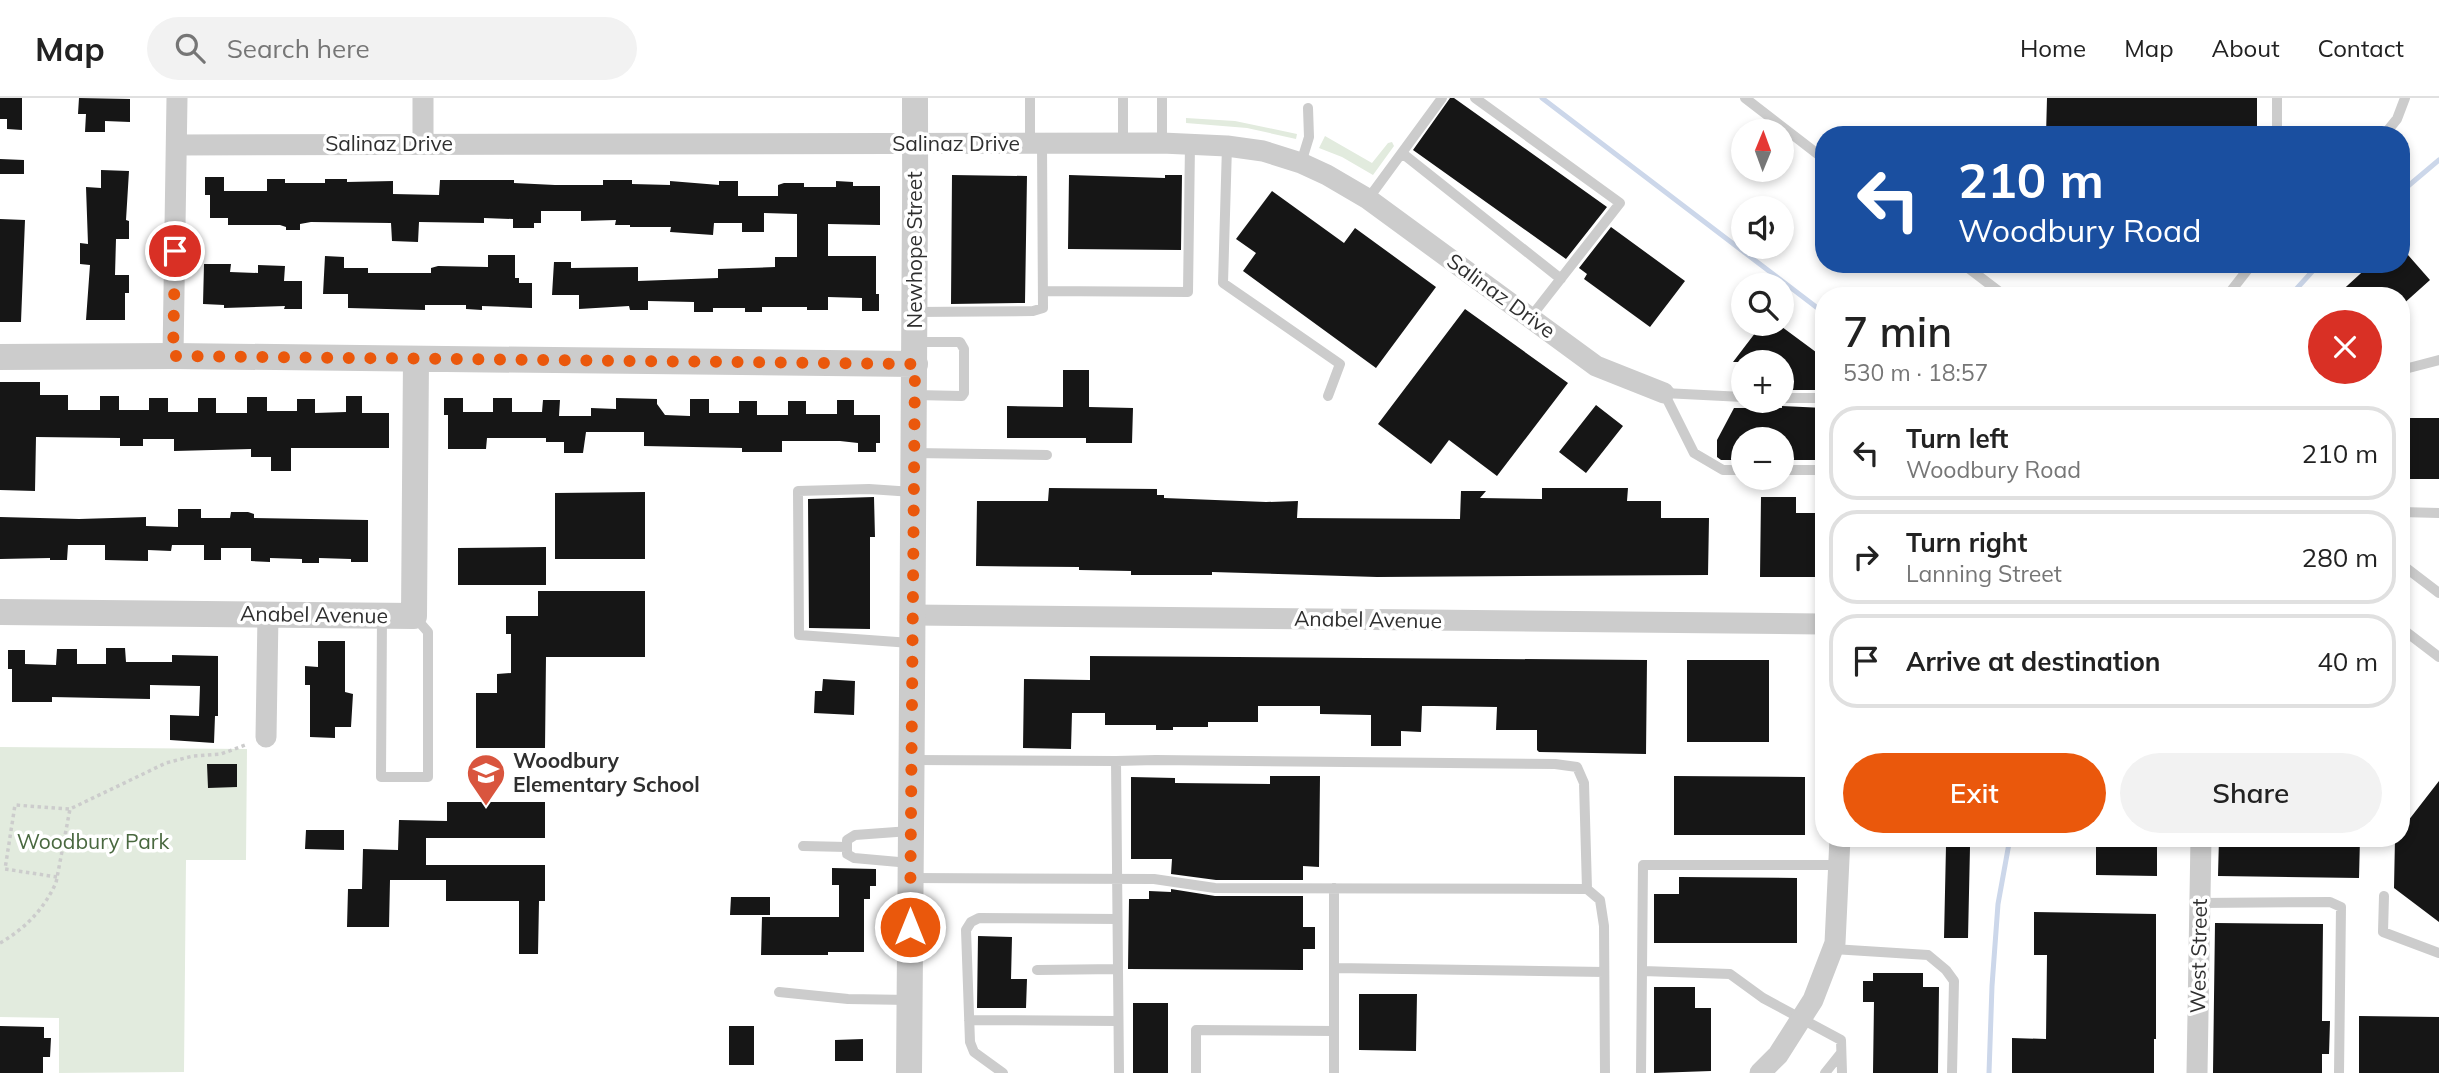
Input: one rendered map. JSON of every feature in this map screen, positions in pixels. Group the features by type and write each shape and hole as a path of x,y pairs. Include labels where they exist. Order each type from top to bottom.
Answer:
{"street":[{"path":"173,356 177,98"},
{"path":"423,98 424,144"},
{"name":"Newhope Street","path":"909,1073 915,98"},
{"name":"Salinaz Drive","path":"177,145 1162,143 1227,146 1263,151 1301,163 1340,182 1368,199 1596,366 1664,393"},
{"path":"0,357 416,359 915,353"},
{"name":"Anabel Avenue","path":"0,612 414,616 416,359"},
{"path":"266,737 268,615"},
{"name":"Anabel Avenue","path":"911,615 1815,624"},
{"path":"1759,1073 1778,1055 1813,1000 1833,949 1840,847"},
{"name":"West Street","path":"2197,1073 2201,847"}],"lane":[{"path":"915,312 1038,311 1044,306 1036,144 1030,98"},
{"path":"1123,98 1123,144"},
{"path":"1162,98 1162,143"},
{"path":"1368,199 1442,98"},
{"path":"1475,98 1620,203 1531,318"},
{"path":"1745,98 1815,152"},
{"path":"2277,98 2277,126"},
{"path":"2392,126 2397,120 2405,98"},
{"path":"1301,163 1308,142 1308,108"},
{"path":"1044,292 1188,292 1190,144"},
{"path":"1227,146 1223,283 1340,365 1328,396"},
{"path":"1402,153 1561,279"},
{"path":"1975,273 1993,287"},
{"path":"2234,287 2245,273"},
{"path":"915,353 960,342 964,349 962,396 915,395"},
{"path":"2410,368 2439,360"},
{"path":"1731,396 1664,393 1693,453 1723,470 1731,470"},
{"path":"1794,398 1815,398"},
{"path":"914,453 1047,455"},
{"path":"1794,470 1815,470"},
{"path":"911,643 799,635 798,491 869,489 913,492"},
{"path":"2410,512 2439,513"},
{"path":"2410,571 2439,593"},
{"path":"382,616 381,777 428,777 428,632 414,616"},
{"path":"2410,635 2439,657"},
{"path":"911,760 1225,760 1555,764 1577,767 1584,783 1587,888"},
{"path":"1116,761 1119,1073"},
{"path":"910,831 855,835 847,840 847,854 910,871 1154,880 1215,888 1587,888 1600,900 1604,926 1605,1073"},
{"path":"803,846 847,847"},
{"path":"1641,1073 1643,865 1839,865"},
{"path":"1334,888 1334,1073"},
{"path":"2384,897 2384,932 2439,953"},
{"path":"2200,903 2330,902 2341,907 2339,1073"},
{"path":"1003,1073 974,1052 970,1042 967,930 971,922 979,918 1117,919"},
{"path":"1833,949 1885,954 1928,954 1946,970 1954,981 1952,1073"},
{"path":"1334,968 1604,972"},
{"path":"1037,970 1118,969"},
{"path":"1643,971 1730,974 1801,1020 1841,1040 1842,1073"},
{"path":"779,992 848,999 910,1000"},
{"path":"969,1020 1118,1021"},
{"path":"1196,1073 1196,1030 1334,1031"},
{"path":"1825,1073 1841,1053"}],"path":[{"path":"57,877 5,869 15,805 70,808 166,763 193,756 221,754 266,737"},
{"path":"0,943 36,917 51,894 57,877 70,808"}],"green space":[{"path":"1186,118 1235,121 1297,134 1296,139 1247,128 1186,123"},
{"path":"1325,136 1372,163 1388,143 1392,142 1394,146 1373,175 1342,157 1319,148"},
{"name":"Woodbury Park","path":"0,747 247,749 246,860 186,860 184,1072 59,1073 59,1018 0,1017"}],"building":[{"path":"0,98 22,98 22,130 7,129 7,119 0,119"},
{"path":"79,98 130,99 130,122 105,121 105,132 85,132 86,114 78,114"},
{"path":"1450,98 1454,98 1607,207 1566,259 1413,150"},
{"path":"2047,98 2257,98 2257,126 2046,126"},
{"path":"0,159 24,160 24,174 0,174"},
{"path":"101,170 129,171 126,220 129,221 129,239 116,239 115,275 129,275 129,293 125,293 125,320 86,320 90,265 80,264 80,243 88,244 86,187 101,188"},
{"path":"952,175 1027,176 1025,303 951,304"},
{"path":"1069,175 1165,178 1165,175 1182,175 1181,250 1068,249"},
{"path":"205,177 224,177 224,191 267,191 267,179 285,179 285,183 325,183 325,179 347,179 347,182 393,181 393,194 439,195 440,180 514,180 514,183 555,185 603,185 603,180 632,180 632,184 670,185 670,181 719,185 719,181 738,181 738,196 778,196 778,185 784,183 804,183 804,187 836,187 836,181 853,182 853,186 880,186 880,225 828,224 828,256 876,256 879,311 862,311 862,298 828,297 828,310 762,307 762,312 745,312 745,308 713,308 713,312 694,312 694,302 648,301 648,310 630,310 629,306 579,309 579,295 552,295 554,262 571,262 571,268 638,267 638,281 718,278 718,269 775,267 775,257 797,257 797,214 764,213 764,232 742,232 742,223 714,223 713,235 670,232 671,227 615,225 616,220 581,221 581,211 541,211 541,223 534,223 534,228 513,228 513,219 484,218 484,223 419,222 418,242 392,241 391,223 311,222 300,224 300,230 286,230 286,227 280,225 228,225 228,218 210,218 210,195 205,195"},
{"path":"1272,191 1344,243 1355,228 1436,287 1376,368 1243,271 1256,253 1236,239"},
{"path":"0,219 25,220 21,322 0,322"},
{"path":"1611,227 1685,281 1650,327 1584,279 1587,274 1579,268"},
{"path":"488,255 515,255 515,278 519,278 519,283 532,283 532,308 482,306 482,310 466,309 466,305 425,305 425,310 348,308 348,294 323,294 325,256 344,257 344,268 368,268 368,273 431,273 431,268 438,266 488,267"},
{"path":"2410,257 2430,280 2410,298 2410,287 2346,287 2361,273 2410,273"},
{"path":"204,264 231,264 230,272 258,273 258,265 285,266 284,281 302,281 302,309 284,309 285,306 224,308 224,305 203,304"},
{"path":"1465,309 1568,383 1497,476 1449,440 1431,464 1378,424"},
{"path":"1753,336 1794,336 1815,351 1815,390 1794,390 1794,350 1742,350"},
{"path":"1063,370 1089,370 1089,407 1133,408 1132,443 1086,443 1086,438 1007,438 1007,406 1063,407"},
{"path":"0,382 40,382 40,395 68,395 68,410 100,410 100,396 119,396 119,410 149,410 149,398 168,398 168,412 198,412 198,398 216,398 216,413 247,413 247,397 267,397 267,411 297,411 297,399 315,399 315,413 346,412 346,396 362,396 362,413 389,413 389,448 291,448 291,471 271,471 271,457 251,457 251,449 174,451 174,439 143,439 143,446 120,446 120,438 36,437 35,491 0,490"},
{"path":"444,398 463,398 463,412 493,412 493,398 512,398 512,412 542,412 543,400 560,400 559,416 591,416 591,408 616,409 616,398 657,399 657,404 665,415 690,416 690,399 709,399 709,413 739,413 739,401 757,401 757,415 788,415 788,401 806,401 806,414 837,414 837,400 854,400 854,415 880,415 880,443 876,443 876,452 858,452 858,443 782,441 782,452 742,452 742,448 644,446 644,432 586,432 583,453 564,453 564,442 546,442 546,438 487,438 486,449 448,449 448,415 444,415"},
{"path":"1596,405 1623,426 1586,473 1559,452"},
{"path":"1794,407 1815,408 1815,460 1794,460 1794,427 1731,427 1731,460 1717,457 1717,440 1731,413 1794,413"},
{"path":"2410,418 2439,418 2439,479 2410,479"},
{"path":"1049,488 1157,489 1157,495 1164,495 1164,498 1298,501 1297,518 1460,519 1461,491 1486,491 1480,498 1542,499 1542,488 1628,488 1627,501 1661,501 1661,518 1709,518 1708,575 1377,577 1212,572 1212,575 1131,575 1131,571 1079,570 1079,567 976,566 977,501 1048,501"},
{"path":"645,492 645,559 555,559 555,493"},
{"path":"874,497 875,537 870,537 870,629 809,628 808,499"},
{"path":"1761,497 1796,497 1796,513 1815,513 1815,577 1760,577"},
{"path":"178,509 201,509 201,518 230,518 231,512 248,512 254,514 254,518 368,520 368,562 319,558 319,563 302,563 302,559 270,558 270,562 251,561 251,548 221,548 221,560 204,560 204,545 172,545 171,551 148,550 148,561 105,560 105,545 68,545 67,560 0,559 0,517 146,517 146,526 178,527"},
{"path":"546,547 546,585 458,585 458,548"},
{"path":"538,591 645,591 645,657 546,657 545,748 476,748 476,693 497,693 497,674 511,673 511,634 506,634 506,616 538,616"},
{"path":"318,641 345,641 345,692 353,694 351,727 335,727 335,738 310,737 310,685 305,685 305,666 318,667"},
{"path":"106,648 125,648 126,662 172,662 172,655 218,656 218,716 215,716 214,743 170,740 170,715 199,716 200,686 150,685 150,699 52,697 52,702 12,702 12,669 8,669 8,650 25,650 25,664 56,665 57,649 77,649 77,664 106,664"},
{"path":"1090,656 1647,660 1646,754 1539,752 1537,730 1496,730 1497,707 1434,706 1422,706 1421,732 1401,731 1401,746 1371,746 1371,715 1320,714 1320,706 1258,706 1258,722 1208,722 1208,727 1173,727 1173,730 1156,730 1156,725 1105,725 1105,713 1072,713 1071,749 1023,748 1024,679 1090,680"},
{"path":"1687,660 1769,660 1769,742 1687,742"},
{"path":"823,679 855,681 854,715 814,713 815,691 822,691"},
{"path":"207,764 237,764 237,787 208,788"},
{"path":"1270,776 1320,776 1319,867 1303,866 1303,880 1216,880 1171,874 1172,859 1131,859 1131,777 1175,778 1175,783 1270,784"},
{"path":"1674,776 1805,777 1805,835 1674,835"},
{"path":"2439,781 2439,922 2394,888 2395,847 2410,847 2410,818"},
{"path":"447,802 545,802 545,838 426,838 426,865 545,865 545,901 539,901 538,954 519,954 519,901 446,901 446,880 390,880 389,927 347,927 348,889 362,889 363,849 398,850 399,820 447,821"},
{"path":"306,830 344,830 344,850 305,849"},
{"path":"1946,847 1970,847 1968,938 1944,938"},
{"path":"2096,847 2157,847 2157,876 2096,875"},
{"path":"2219,847 2360,847 2359,878 2218,876"},
{"path":"832,868 876,869 876,886 870,886 870,899 864,899 864,952 761,955 762,917 839,917 839,885 832,885"},
{"path":"1679,877 1797,878 1797,943 1654,943 1654,894 1679,894"},
{"path":"1171,889 1215,896 1303,896 1303,927 1315,927 1315,949 1303,949 1303,970 1128,969 1129,899 1149,899 1149,891 1171,892"},
{"path":"731,897 770,897 770,915 730,915"},
{"path":"2034,912 2156,914 2154,1073 2012,1073 2012,1038 2046,1039 2047,955 2034,955"},
{"path":"2215,923 2323,924 2322,1021 2330,1021 2329,1054 2322,1054 2322,1073 2213,1073"},
{"path":"978,936 1012,937 1011,979 1027,979 1026,1008 977,1008"},
{"path":"1873,973 1923,973 1923,987 1939,987 1938,1073 1873,1073 1874,1002 1863,1002 1863,981 1873,981"},
{"path":"1654,987 1695,987 1695,1008 1711,1008 1711,1071 1654,1073"},
{"path":"1359,994 1417,994 1416,1051 1359,1050"},
{"path":"1133,1003 1168,1003 1168,1073 1133,1073"},
{"path":"2359,1016 2439,1017 2439,1073 2359,1073"},
{"path":"0,1026 44,1027 44,1038 51,1038 50,1057 43,1057 43,1073 0,1073"},
{"path":"729,1026 754,1026 754,1065 729,1065"},
{"path":"863,1039 863,1061 835,1061 835,1040"}],"waterway":[{"path":"1542,98 1815,306"},
{"path":"2410,184 2439,160"},
{"path":"2298,287 2311,273"},
{"path":"1989,1073 1998,904 2008,847"}],"place":[{"name":"Woodbury Elementary School","path":"486,807"}],"route":[{"path":"175,251 173,356 915,364 910,927"}]}
